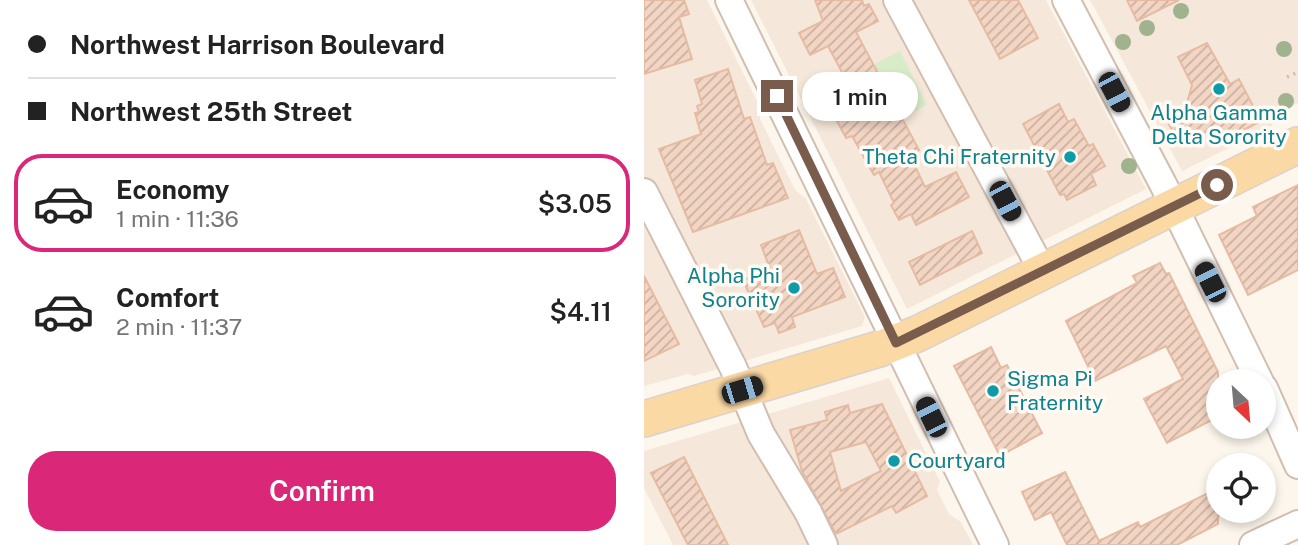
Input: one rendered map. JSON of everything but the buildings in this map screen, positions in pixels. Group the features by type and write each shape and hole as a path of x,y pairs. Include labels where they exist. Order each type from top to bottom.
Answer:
{"main road":[{"path":"644,419 896,343 1298,145"}],"street":[{"path":"729,0 995,545"},
{"path":"897,0 1042,270"},
{"path":"1066,0 1174,207 1254,369"},
{"path":"644,192 761,434 824,545"},
{"path":"1276,415 1298,465"},
{"path":"1253,545 1298,524"}],"path":[{"path":"1287,78 1298,72"}],"shaded area":[{"path":"644,0 707,0 759,105 760,119 795,190 806,199 865,317 862,326 694,376 688,374 644,386"},
{"path":"751,0 1046,0 1146,189 907,309"},
{"path":"1090,0 1298,0 1298,103 1284,110 1270,128 1182,171"},
{"path":"889,378 940,482 937,490 949,514 961,522 973,545 673,545 644,488 644,451"}],"green space":[{"path":"900,51 927,105 900,118 873,65"}],"place":[{"name":"Alpha Gamma Delta Sorority","path":"1219,89"},
{"name":"Theta Chi Fraternity","path":"1070,157"},
{"name":"Alpha Phi Sorority","path":"794,288"},
{"name":"Sigma Pi Fraternity","path":"993,391"},
{"name":"Courtyard","path":"894,461"}],"route":[{"path":"777,96 896,343 1217,185"}]}
